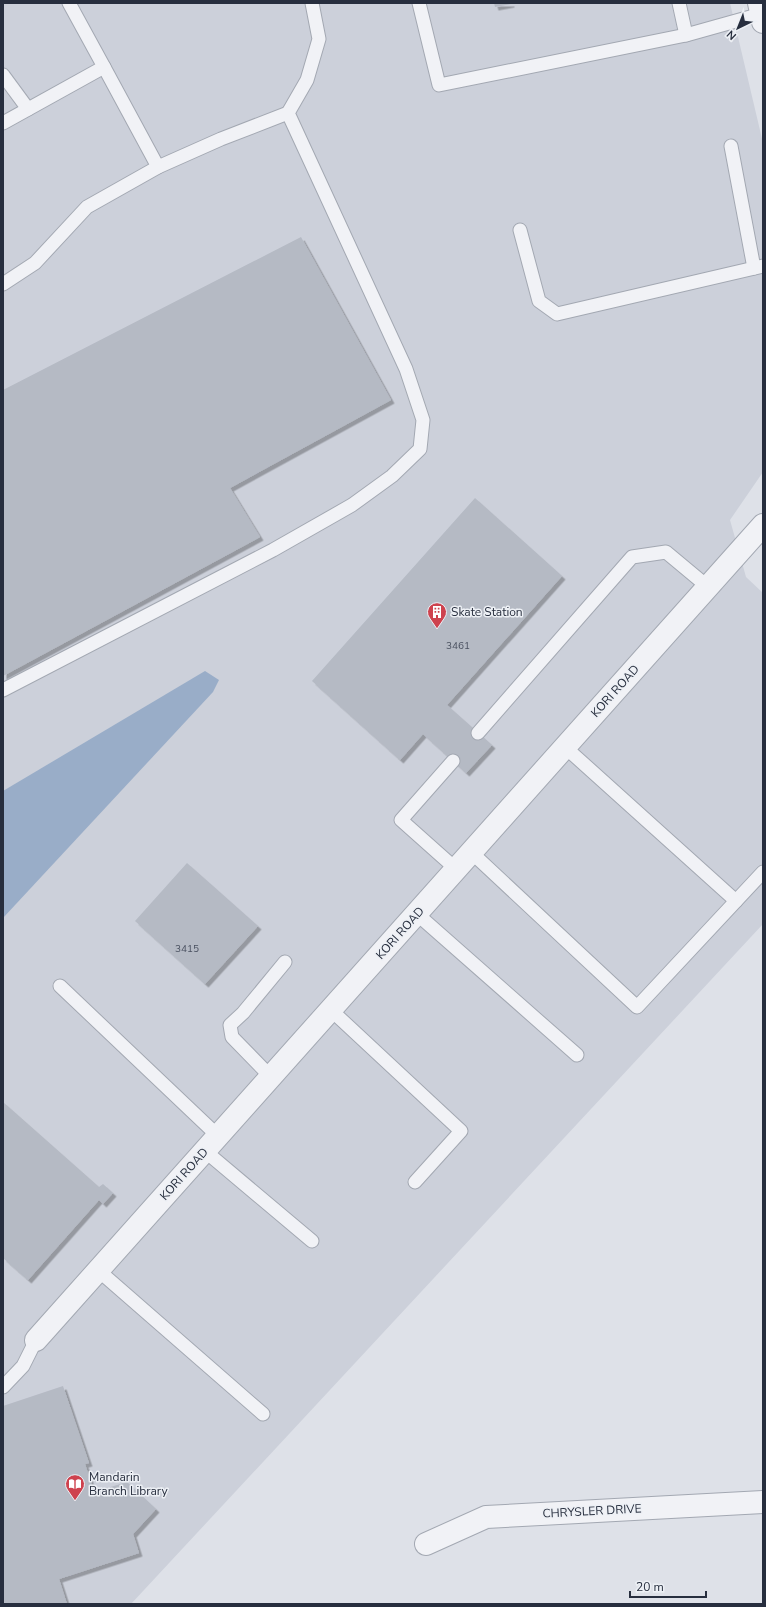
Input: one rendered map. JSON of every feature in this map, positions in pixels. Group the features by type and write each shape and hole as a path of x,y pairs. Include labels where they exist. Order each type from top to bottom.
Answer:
{"street":[{"name":"KORI ROAD","path":"36,1340 763,525"},
{"name":"CHRYSLER DRIVE","path":"426,1544 486,1517 763,1502"}],"lane":[{"path":"69,3 158,167"},
{"path":"3,284 35,263 87,207 158,167 221,139 288,113 307,80 319,39 312,3"},
{"path":"419,3 439,85 686,35 761,13"},
{"path":"679,3 686,35"},
{"path":"3,123 104,67"},
{"path":"3,75 28,109"},
{"path":"3,690 273,550 352,505 392,476 420,449 423,420 406,369 288,113"},
{"path":"520,230 539,301 557,314 758,267 731,146"},
{"path":"478,733 632,557 666,552 708,587"},
{"path":"565,747 736,901"},
{"path":"453,761 401,820 456,869"},
{"path":"471,852 637,1007 763,872"},
{"path":"417,914 577,1055"},
{"path":"271,1076 232,1037 230,1025 243,1013 285,962"},
{"path":"60,986 211,1144 312,1241"},
{"path":"331,1010 461,1131 415,1182"},
{"path":"98,1270 263,1414"},
{"path":"3,1387 23,1366 36,1340"}],"shaded area":[{"path":"3,3 730,3 763,143 763,472 730,520 746,577 763,593 763,924 131,1604 3,1604"}],"water":[{"path":"205,671 219,680 213,692 3,918 3,791"}],"building":[{"path":"494,3 511,3 511,4 495,7"},
{"path":"301,237 391,400 230,488 260,537 3,676 3,390"},
{"name":"Skate Station","path":"475,498 562,576 447,705 492,745 466,773 423,734 400,760 312,681"},
{"path":"187,863 258,926 205,984 135,921"},
{"path":"3,1102 99,1187 103,1184 113,1193 103,1204 99,1200 28,1280 3,1258"},
{"name":"Mandarin Branch Library","path":"63,1386 89,1463 85,1464 94,1492 127,1482 156,1509 133,1534 139,1553 59,1579 67,1604 3,1604 3,1406"}],"place":[{"name":"Skate Station","path":"437,629"},
{"name":"Mandarin Branch Library","path":"75,1501"}]}
